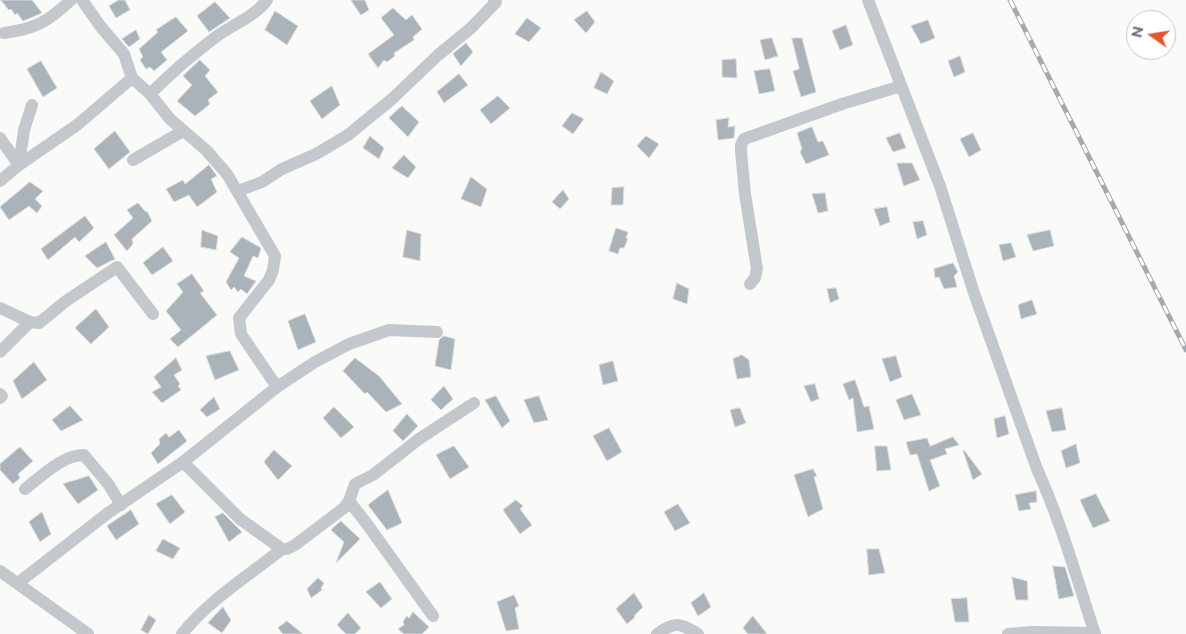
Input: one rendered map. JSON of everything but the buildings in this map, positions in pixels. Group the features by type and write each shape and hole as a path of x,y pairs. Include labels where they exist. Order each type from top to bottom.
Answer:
{"street":[{"path":"4,33 26,30 55,16 71,0"},
{"path":"82,0 101,27 124,54 132,78 150,94 170,119 206,150 228,174 275,256 269,280 239,318 241,334 277,387"},
{"path":"150,94 193,54 226,30 246,19 267,0"},
{"path":"238,192 262,182 282,169 316,154 348,135 392,99 437,56 471,28 492,7 496,2 494,0"},
{"path":"868,0 940,186 974,293 1037,469 1049,495 1081,586 1095,634 1032,632 1008,634"},
{"path":"0,181 19,165 76,125 132,78"},
{"path":"750,284 755,278 757,269 742,160 741,144 744,139 901,86"},
{"path":"19,165 24,130 32,105"},
{"path":"133,160 183,131"},
{"path":"0,138 19,165"},
{"path":"0,308 30,322 39,323 117,267 153,314"},
{"path":"0,352 30,322"},
{"path":"18,583 121,504 183,462 277,387 316,362 349,344 389,330 437,332"},
{"path":"0,394 2,396 0,398"},
{"path":"183,462 240,519 282,549 288,549 295,546 344,508 349,501 355,484 372,475 419,439 474,403"},
{"path":"25,489 62,461 73,455 84,454 109,485 121,504"},
{"path":"349,501 433,616"},
{"path":"182,634 209,605 282,549"},
{"path":"0,572 88,634"},
{"path":"657,634 670,625 679,624 698,634"}],"railway":[{"path":"1010,0 1186,350"}]}
